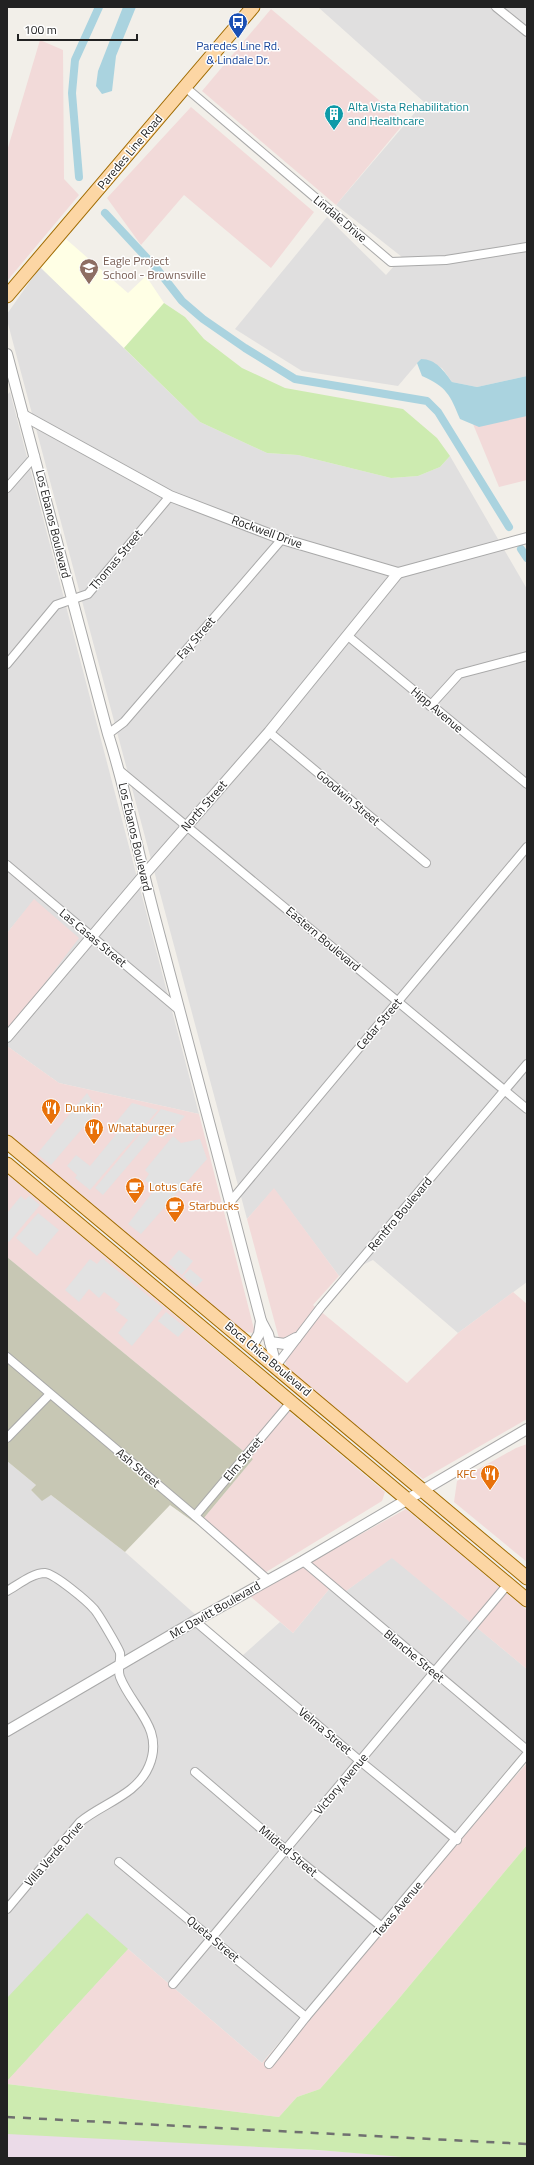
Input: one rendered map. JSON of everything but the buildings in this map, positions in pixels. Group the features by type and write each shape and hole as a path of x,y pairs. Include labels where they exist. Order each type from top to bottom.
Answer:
{"main road":[{"name":"Paredes Line Road","path":"7,296 253,7"},
{"name":"Boca Chica Boulevard","path":"7,1142 527,1578"},
{"path":"7,1151 50,1187 61,1187"},
{"name":"Boca Chica Boulevard","path":"7,1164 527,1600"}],"street":[{"path":"496,7 527,32"},
{"name":"Lindale Drive","path":"185,87 391,262 446,260 527,247"},
{"name":"Los Ebanos Boulevard","path":"7,354 108,734 119,770 144,875 231,1201 261,1321 270,1342 276,1366"},
{"name":"Rockwell Drive","path":"23,415 170,496 282,539 398,573"},
{"path":"7,488 35,456"},
{"name":"Thomas Street","path":"7,664 56,605 88,594 170,496"},
{"path":"398,573 527,538"},
{"name":"Fay Street","path":"108,734 124,722 282,539"},
{"name":"North Street","path":"7,1037 144,875 269,732 398,573"},
{"name":"Hipp Avenue","path":"348,636 430,706 527,784"},
{"path":"430,706 459,674 527,656"},
{"name":"Goodwin Street","path":"269,732 426,863"},
{"name":"Eastern Boulevard","path":"119,770 527,1109"},
{"name":"Cedar Street","path":"231,1201 527,847"},
{"name":"Las Casas Street","path":"7,865 92,938 180,1010"},
{"name":"Rentfro Boulevard","path":"276,1366 321,1307 527,1064"},
{"path":"252,1346 259,1334 261,1321"},
{"path":"270,1342 285,1344 296,1338"},
{"name":"Ash Street","path":"7,1358 195,1516 268,1580"},
{"path":"7,1438 49,1394"},
{"name":"Elm Street","path":"195,1516 291,1402"},
{"name":"Mc Davitt Boulevard","path":"7,1731 195,1621 303,1561 527,1429"},
{"name":"Blanche Street","path":"303,1561 527,1750"},
{"name":"Villa Verde Drive","path":"7,1591 35,1575 46,1573 56,1578 94,1608 120,1653 118,1667 120,1678 150,1728 153,1752 150,1764 136,1787 92,1812 80,1822 7,1909"},
{"name":"Victory Avenue","path":"173,1984 508,1584"},
{"name":"Velma Street","path":"195,1621 360,1762 457,1840"},
{"name":"Texas Avenue","path":"269,2064 306,2017 457,1840 527,1754"},
{"name":"Mildred Street","path":"195,1772 286,1850 382,1927"},
{"name":"Queta Street","path":"119,1862 306,2017"}],"shaded area":[{"path":"318,7 527,7 527,376 477,387 452,382 442,368 421,359 398,386 302,371 235,329 327,217 386,275 402,257 336,205 424,102"},
{"path":"271,9 405,122 336,205 202,91"},
{"path":"40,40 63,50 64,179 79,195 7,281 7,151"},
{"path":"191,107 314,212 271,268 184,195 141,245 107,198"},
{"name":"Eagle Project School - Brownsville","path":"66,239 128,293 146,276 164,303 124,348 40,267"},
{"path":"40,267 200,422 267,453 298,455 391,478 418,476 440,467 450,456 527,589 527,1282 458,1333 373,1260 339,1276 274,1189 247,1219 7,320 7,314"},
{"path":"10,392 199,1114 59,1083 7,1046 7,1033 35,899 7,933 7,395"},
{"path":"527,415 527,480 499,487 473,424"},
{"path":"34,899 79,938 7,1033 7,933"},
{"path":"7,1046 59,1083 199,1114 255,1333 244,1332 7,1133"},
{"path":"87,1093 98,1110 51,1165 37,1154"},
{"path":"132,1103 158,1110 90,1190 75,1178 77,1175 67,1166 76,1155 90,1166 118,1132 112,1127"},
{"path":"161,1109 185,1116 165,1138 154,1135 103,1195 95,1188"},
{"path":"173,1136 181,1143 200,1139 207,1159 141,1234 128,1224 155,1189 145,1180 149,1174 145,1170"},
{"path":"7,1174 385,1492 382,1501 258,1577 198,1525 253,1459 7,1257"},
{"path":"274,1188 339,1276 313,1305 407,1383 458,1333 513,1292 527,1304 527,1419 423,1479 288,1372 247,1219"},
{"path":"21,1196 25,1200 29,1196 40,1205 9,1242 7,1240 7,1213"},
{"path":"38,1213 59,1230 37,1256 16,1238"},
{"path":"179,1250 193,1261 182,1275 168,1263"},
{"path":"7,1257 253,1459 198,1525 170,1505 125,1552 51,1495 42,1501 31,1490 36,1485 7,1461"},
{"path":"102,1258 163,1308 132,1346 118,1333 128,1320 115,1310 120,1304 104,1292 99,1298 89,1289 79,1302 65,1290 90,1259 97,1264"},
{"path":"190,1269 203,1280 196,1287 183,1276"},
{"path":"166,1312 186,1328 178,1337 158,1321"},
{"path":"527,1444 527,1562 454,1502 457,1481 516,1448"},
{"path":"7,1461 36,1485 31,1490 42,1500 51,1495 125,1552 242,1656 280,1622 293,1633 335,1582 346,1591 392,1557 527,1669 527,1746 262,2063 128,1949 7,2081"},
{"path":"406,1509 527,1610 527,1669 392,1558 346,1591 335,1582 293,1633 250,1596"},
{"path":"527,1763 527,1845 396,2002 320,2089 297,2097 279,2117 7,2084 7,2081 128,1949 262,2063"},
{"path":"7,2132 332,2151 418,2158 7,2158"}],"green space":[{"path":"164,303 185,317 204,339 242,368 285,388 403,409 437,438 450,456 440,467 418,476 391,478 298,455 267,453 200,422 124,348"},
{"path":"527,1845 527,2158 414,2158 318,2150 7,2134 7,2084 279,2117 297,2097 320,2089 396,2002"},
{"path":"87,1913 128,1949 7,2081 7,1998"}],"water":[{"path":"123,7 136,7 116,56 112,91 102,94 96,86 98,71"},
{"path":"421,359 435,363 443,370 452,382 477,387 527,376 527,416 479,427 460,419 447,393 437,384 422,376 417,363"}],"waterway":[{"path":"79,177 72,93 75,60 99,7"},
{"path":"105,213 157,269 182,301 203,319 245,348 295,379 427,401 438,412 509,527"},
{"path":"521,549 527,558"}],"railway":[{"path":"7,2117 527,2144"}],"place":[{"name":"Paredes Line Rd. & Lindale Dr.","path":"238,39"},
{"name":"Alta Vista Rehabilitation and Healthcare","path":"334,131"},
{"name":"Eagle Project School - Brownsville","path":"89,285"},
{"name":"Dunkin'","path":"51,1125"},
{"name":"Whataburger","path":"94,1145"},
{"name":"Lotus Café","path":"135,1204"},
{"name":"Starbucks","path":"175,1223"},
{"name":"KFC","path":"490,1491"}]}
